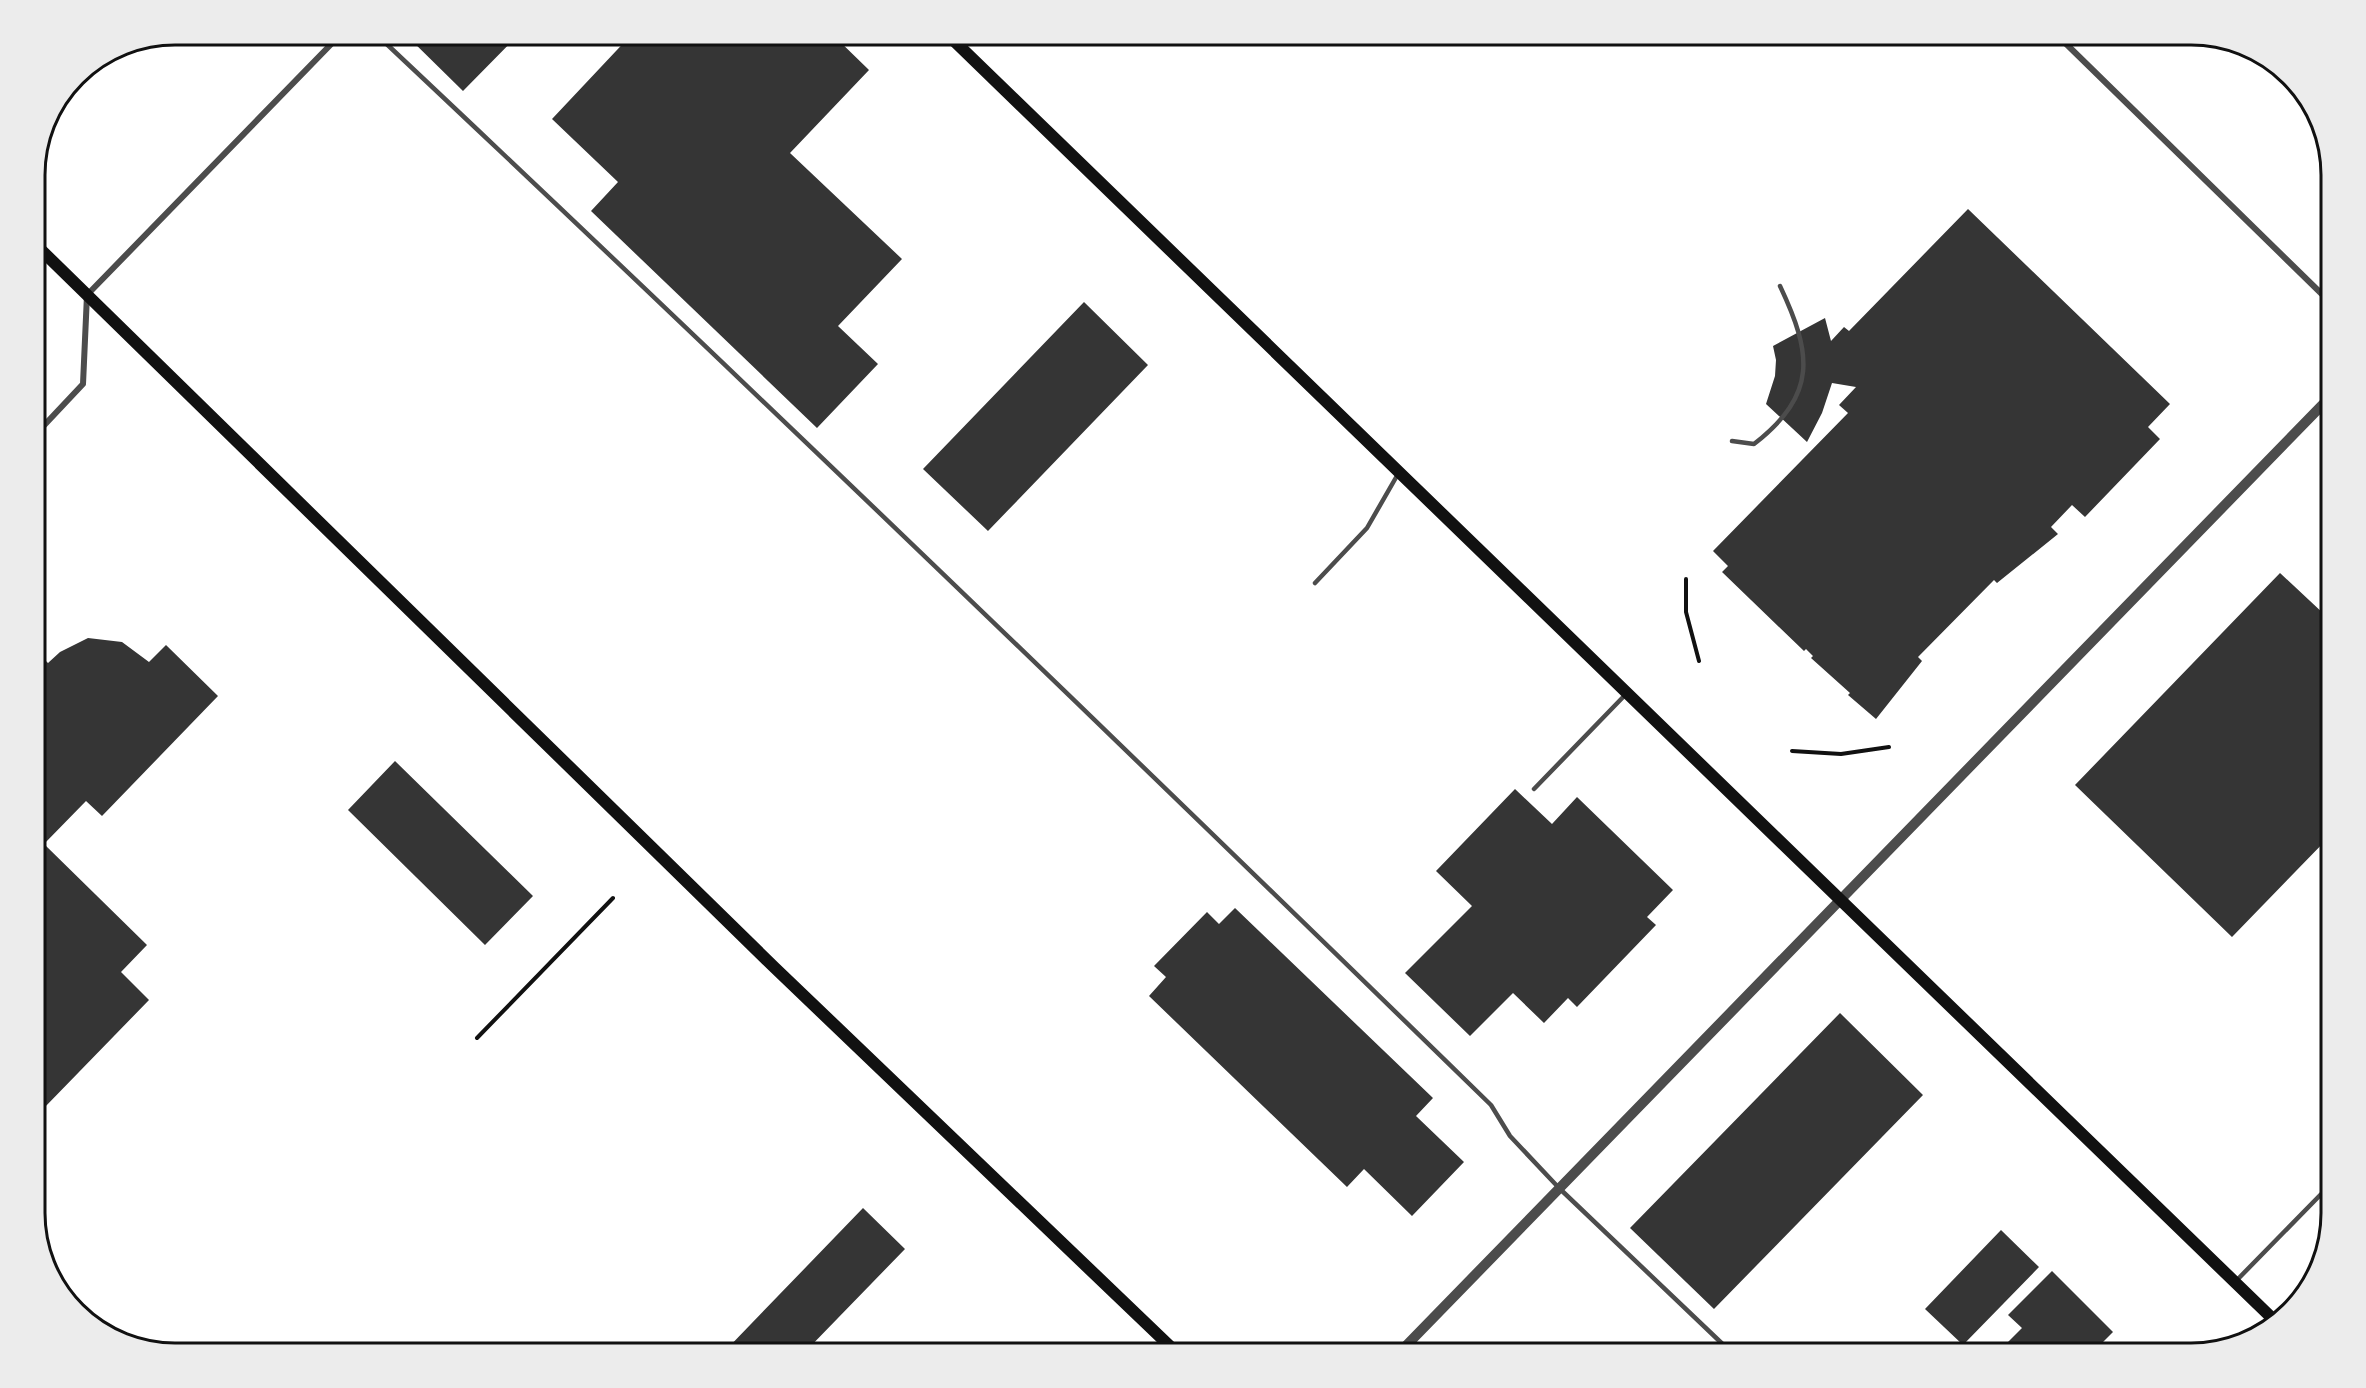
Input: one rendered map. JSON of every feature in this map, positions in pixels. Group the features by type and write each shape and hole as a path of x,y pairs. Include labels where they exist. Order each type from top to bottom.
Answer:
{"main road":[{"path":"959,45 2270,1316"},
{"path":"45,254 790,984 1167,1343"}],"street":[{"path":"45,424 83,384 87,294 330,45"},
{"path":"2067,45 2321,293"},
{"path":"1409,1343 2321,406"}],"lane":[{"path":"388,45 837,470 1198,819 1491,1105 1510,1136 1559,1188 1722,1343"},
{"path":"1732,441 1754,444 1772,430 1800,389 1804,373 1803,355 1796,319 1780,286"},
{"path":"1315,584 1367,528 1398,472"},
{"path":"1534,789 1627,693"},
{"path":"2235,1282 2321,1194"}],"path":[{"path":"1686,579 1686,612 1699,661"},
{"path":"1792,752 1841,754 1889,747"},
{"path":"477,1038 614,898"}],"building":[{"path":"416,45 508,45 463,91"},
{"path":"622,45 843,45 869,70 790,153 902,259 838,326 878,364 817,428 591,211 618,182 552,119"},
{"path":"1968,209 2170,404 2148,427 2160,439 2085,517 2072,505 2051,527 2058,534 1997,583 1994,580 1918,657 1922,661 1876,719 1811,658 1813,656 1806,649 1804,651 1722,572 1728,566 1713,551 1848,413 1839,405 1856,387 1832,383 1822,413 1807,442 1766,404 1775,376 1776,360 1773,346 1825,318 1831,341 1844,327 1849,331"},
{"path":"1084,302 1148,365 988,531 923,469"},
{"path":"2280,573 2321,611 2321,845 2232,937 2075,785"},
{"path":"88,638 122,642 149,662 166,645 218,696 102,816 86,801 45,843 45,660 48,663 60,652"},
{"path":"395,761 533,896 485,945 348,810"},
{"path":"1515,789 1552,824 1577,797 1673,890 1647,917 1656,925 1577,1007 1568,998 1544,1023 1513,993 1470,1036 1405,973 1472,906 1436,871"},
{"path":"45,845 147,945 121,972 149,1000 45,1107"},
{"path":"1235,908 1433,1098 1416,1116 1464,1162 1412,1216 1364,1169 1347,1187 1149,996 1166,977 1154,966 1207,912 1219,924"},
{"path":"1840,1013 1923,1095 1714,1309 1630,1228"},
{"path":"863,1208 905,1249 814,1343 733,1343"},
{"path":"2001,1230 2039,1267 1965,1343 1961,1343 1925,1309"},
{"path":"2052,1271 2113,1332 2102,1343 2007,1343 2022,1328 2008,1315"}]}
